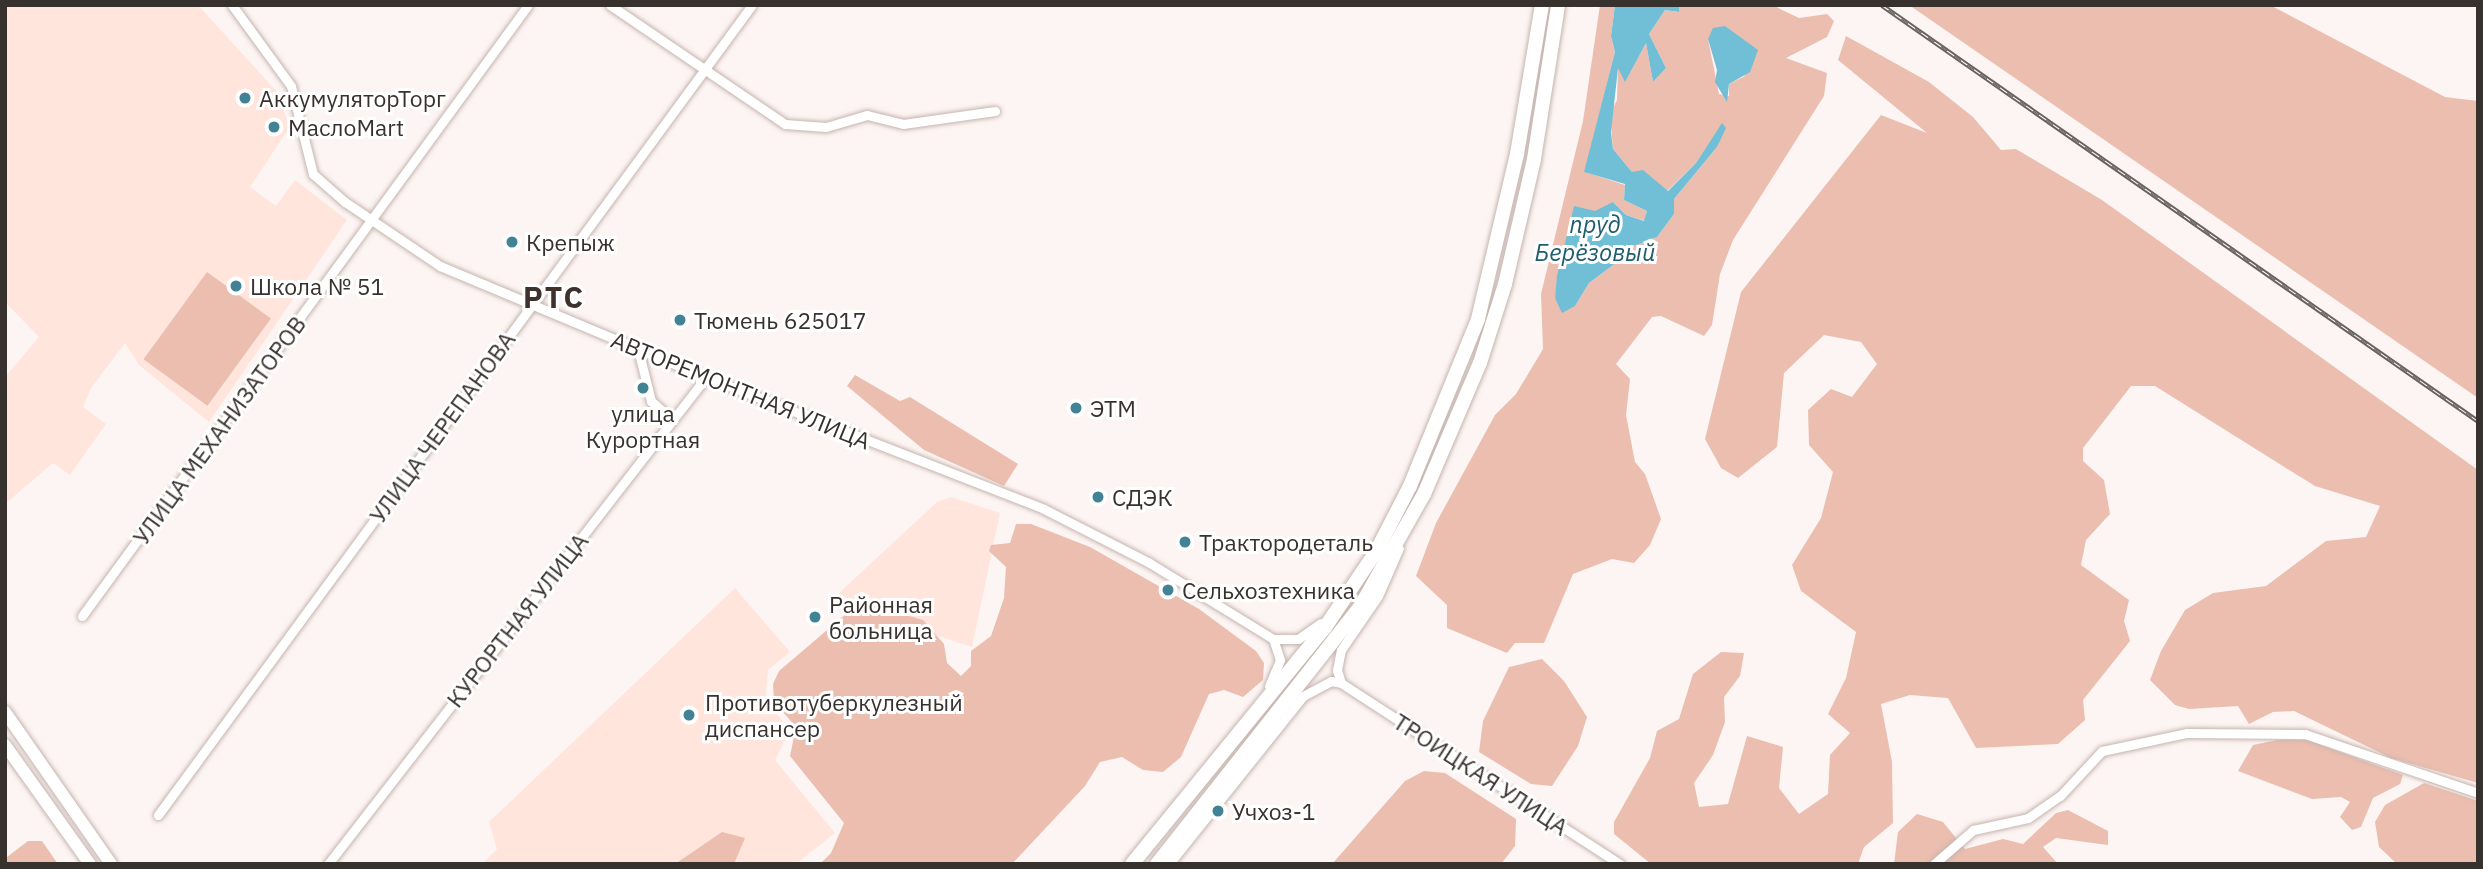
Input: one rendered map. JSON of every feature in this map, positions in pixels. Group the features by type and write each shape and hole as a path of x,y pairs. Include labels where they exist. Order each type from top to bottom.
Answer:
{"highway":[{"path":"1132,864 1324,629 1377,550 1428,447 1478,319 1517,154 1542,5"},
{"path":"1157,864 1337,638 1405,530 1464,405 1493,327 1534,159 1558,5"}],"main road":[{"path":"5,712 111,864"},
{"path":"5,745 90,864"}],"street":[{"name":"АВТОРЕМОНТНАЯ УЛИЦА","path":"232,5 291,86 313,174 372,221 440,266 530,306 1096,533 1273,639"},
{"name":"УЛИЦА МЕХАНИЗАТОРОВ","path":"82,616 528,5"},
{"path":"610,5 785,124 827,127 867,116 903,124 995,111"},
{"name":"УЛИЦА ЧЕРЕПАНОВА","path":"158,815 752,5"},
{"path":"638,349 652,401 673,419"},
{"name":"КУРОРТНАЯ УЛИЦА","path":"328,864 706,377"},
{"path":"1169,864 1303,696 1320,683 1341,683 1337,670 1341,650 1378,596 1405,530"},
{"path":"1198,784 1221,746 1276,677 1280,660 1273,639 1297,639 1319,626 1377,550"},
{"name":"ТРОИЦКАЯ УЛИЦА","path":"1341,683 1620,864"},
{"path":"1934,864 1973,830 2028,818 2060,796 2102,751 2187,733 2305,734 2478,793"}],"shaded area":[{"path":"5,5 198,5 279,94 289,128 250,187 276,206 295,180 347,220 209,422 139,365 125,343 91,388 83,407 106,424 70,475 53,463 5,504 5,377 39,337 5,302"},
{"path":"1600,5 1615,5 1611,36 1615,52 1585,172 1625,185 1624,200 1647,211 1645,221 1626,215 1613,202 1565,248 1555,298 1575,306 1589,283 1617,262 1620,251 1657,237 1674,214 1674,199 1717,147 1722,124 1696,163 1667,191 1632,172 1613,149 1610,114 1617,100 1618,65 1625,81 1646,43 1653,82 1666,68 1649,34 1665,10 1678,12 1679,5 1772,5 1799,18 1827,14 1834,21 1827,37 1786,58 1827,73 1824,96 1733,240 1720,274 1712,325 1704,336 1661,316 1652,317 1616,364 1630,379 1626,415 1635,462 1645,474 1661,519 1650,545 1634,563 1612,559 1573,574 1544,643 1515,643 1507,653 1447,628 1447,605 1416,576 1436,523 1495,415 1516,394 1543,349 1541,294 1583,121","holes":["1708,39 1745,76 1729,84 1729,96 1719,94"]},
{"path":"1909,5 2270,5 2445,97 2478,101 2478,398"},
{"path":"1846,36 1929,82 1973,117 2001,150 2016,149 2102,200 2478,470 2478,783 2391,758 2294,711 2273,712 2249,724 2238,706 2189,709 2175,705 2150,680 2161,651 2185,610 2213,593 2266,586 2326,541 2366,537 2380,506 2315,486 2155,386 2131,386 2083,448 2083,461 2104,480 2110,514 2086,540 2081,565 2129,600 2124,621 2130,641 2083,700 2085,720 2058,744 1976,748 1948,698 1910,695 1881,704 1892,762 1893,823 1864,847 1858,864 1651,864 1614,834 1614,822 1650,758 1657,731 1679,719 1693,674 1721,652 1744,653 1740,676 1724,697 1725,722 1713,755 1694,783 1699,807 1728,804 1747,736 1783,747 1779,788 1799,814 1828,794 1830,755 1850,733 1828,714 1846,678 1856,632 1801,591 1792,565 1821,518 1833,472 1809,445 1808,410 1831,389 1852,397 1877,364 1861,342 1824,335 1784,373 1777,447 1738,478 1721,468 1705,439 1741,292 1881,115 1927,133 1838,60"},
{"path":"207,272 271,318 207,406 144,359"},
{"path":"855,375 900,401 910,397 1018,464 1004,486 924,450 847,386"},
{"path":"951,497 1000,513 972,647 854,608 839,593 937,502"},
{"path":"1016,524 1031,524 1090,547 1199,609 1256,651 1264,663 1263,680 1243,697 1224,690 1209,694 1181,757 1163,772 1143,770 1122,757 1100,762 1085,786 1012,864 820,864 831,853 844,823 790,756 796,727 774,702 773,684 779,671 860,602 923,620 944,644 947,663 961,676 971,666 971,651 991,636 1004,598 1006,567 989,551 991,545 1010,543"},
{"name":"Противотуберкулезный диспансер","path":"735,588 790,652 768,670 765,701 790,729 775,760 835,833 796,864 482,864 497,849 489,822"},
{"path":"1542,659 1564,681 1587,717 1578,746 1552,786 1531,784 1479,752 1483,721 1509,667"},
{"path":"2277,740 2307,740 2403,775 2400,784 2373,798 2361,827 2352,830 2340,817 2350,802 2341,797 2312,799 2238,771 2253,745"},
{"path":"1424,771 1445,773 1516,819 1515,846 1501,864 1332,864 1405,781"},
{"path":"2424,783 2478,801 2478,864 2397,864 2379,847 2375,822 2385,805"},
{"path":"2068,810 2108,831 2108,845 2056,838 2043,847 2058,864 1894,864 1898,832 1917,814 1943,822 1965,849 2003,839 2023,844 2056,813"},
{"path":"722,832 745,838 734,864 675,864"},
{"path":"28,841 42,841 58,864 5,864 7,857"}],"water":[{"name":"пруд Берёзовый","path":"1615,5 1679,5 1679,12 1665,10 1649,34 1666,68 1653,82 1646,43 1625,82 1618,68 1611,132 1613,149 1632,172 1643,170 1668,191 1696,163 1722,123 1726,128 1717,147 1674,199 1674,214 1657,237 1621,251 1617,262 1589,283 1575,306 1562,313 1555,298 1557,276 1574,206 1595,211 1613,202 1626,215 1644,221 1647,211 1624,200 1625,184 1584,172 1615,52 1611,36"},
{"path":"1725,26 1758,50 1750,72 1729,84 1727,102 1715,82 1717,70 1708,39 1713,28"}],"railway":[{"path":"1882,5 2478,421"}],"place":[{"name":"АккумуляторТорг","path":"245,98"},
{"name":"МаслоMart","path":"274,127"},
{"name":"Крепыж","path":"512,242"},
{"name":"Школа № 51","path":"236,286"},
{"name":"Тюмень 625017","path":"680,320"},
{"name":"улица Курортная","path":"643,388"},
{"name":"ЭТМ","path":"1076,408"},
{"name":"СДЭК","path":"1098,497"},
{"name":"Трактородеталь","path":"1185,542"},
{"name":"Сельхозтехника","path":"1168,590"},
{"name":"Районная больница","path":"815,617"},
{"name":"Противотуберкулезный диспансер","path":"689,715"},
{"name":"Учхоз-1","path":"1218,811"}],"district":[{"name":"РТС","path":"554,297"}]}
